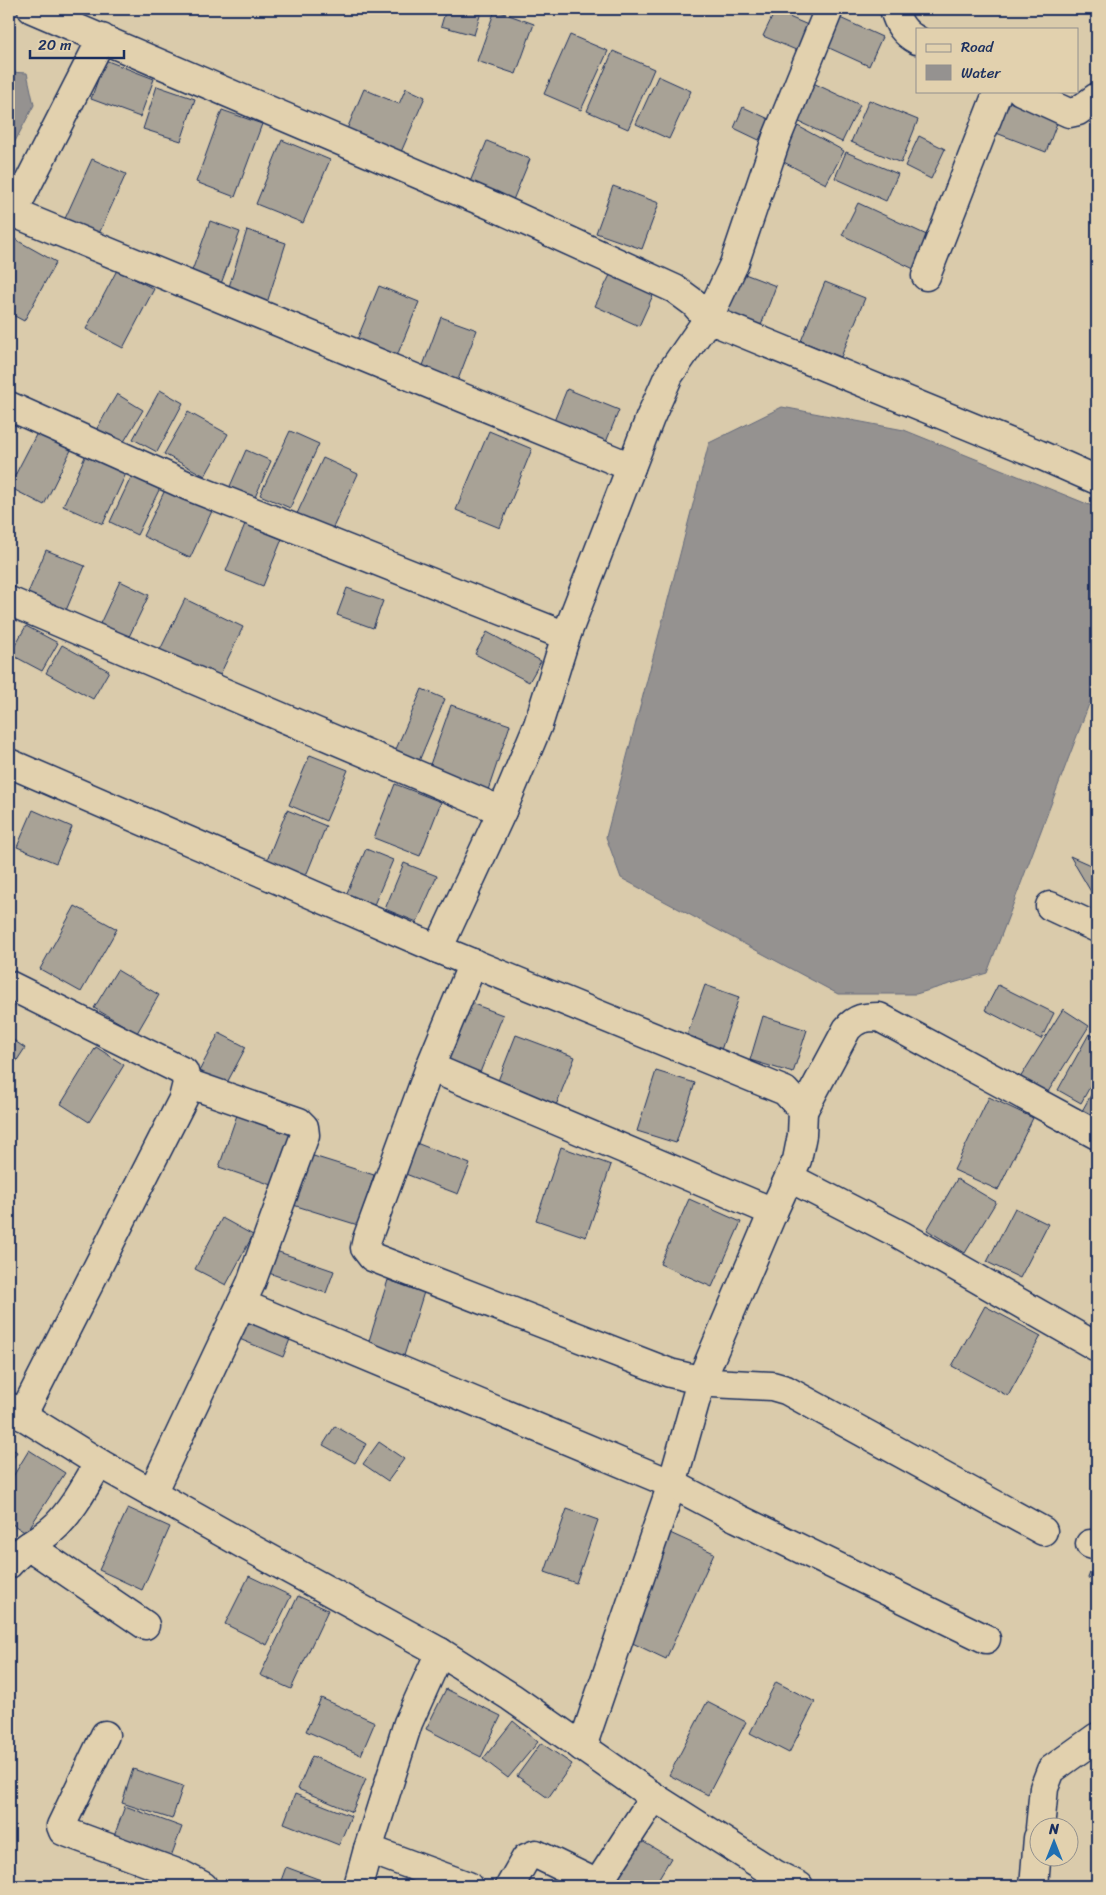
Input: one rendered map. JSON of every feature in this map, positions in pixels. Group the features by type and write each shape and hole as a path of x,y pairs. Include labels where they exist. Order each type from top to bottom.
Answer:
{"street":[{"path":"32,9 493,206 675,289 694,303 708,319 1097,480"},
{"path":"438,949 502,811 538,725 566,636 631,467 669,375 708,319 734,264 777,137 829,9"},
{"path":"894,9 897,20 907,34 916,39"},
{"path":"102,38 11,212 631,467"},
{"path":"926,276 998,92"},
{"path":"1023,92 1069,113 1078,111 1097,97"},
{"path":"9,406 188,486 566,636"},
{"path":"9,601 502,811"},
{"path":"9,763 438,949 785,1091 803,1111"},
{"path":"1050,906 1097,928"},
{"path":"473,963 430,1067 367,1239 365,1248 372,1258 670,1373 701,1381 772,1386 786,1390 1043,1531"},
{"path":"9,985 184,1072 187,1083 183,1099 15,1411 99,1464 440,1652 654,1796 774,1874 799,1886"},
{"path":"582,1747 672,1484 701,1381 797,1160 802,1135 803,1111 853,1021 865,1017 879,1017 1097,1135"},
{"path":"430,1067 773,1212"},
{"path":"152,1492 242,1304 305,1135 304,1127 299,1122 187,1083"},
{"path":"790,1178 901,1235 1097,1347"},
{"path":"242,1304 672,1484 986,1639"},
{"path":"9,1564 15,1556 58,1524 99,1464"},
{"path":"29,1546 145,1625"},
{"path":"358,1886 408,1723 440,1652"},
{"path":"105,1735 61,1826 63,1831 182,1875 203,1886"},
{"path":"1041,1818 1044,1788 1051,1770 1097,1737"},
{"path":"510,1886 526,1858 536,1854 602,1886 604,1874 654,1796"},
{"path":"368,1849 468,1886"},
{"path":"1034,1886 1036,1868"}],"water":[{"path":"9,72 27,73 34,105 9,153"},
{"path":"782,407 904,430 1097,508 1097,683 987,973 916,994 838,994 621,878 606,837 709,443"}],"building":[{"path":"446,9 482,9 474,35 441,26"},
{"path":"495,10 534,24 516,74 477,61"},
{"path":"775,11 815,28 803,53 763,36"},
{"path":"829,13 882,37 869,66 816,42"},
{"path":"570,35 608,51 581,110 544,94"},
{"path":"613,51 654,69 628,129 587,111"},
{"path":"105,60 154,79 140,117 91,99"},
{"path":"658,76 691,91 669,139 636,124"},
{"path":"811,82 860,105 842,142 793,119"},
{"path":"157,86 195,99 181,141 143,129"},
{"path":"406,88 425,97 401,152 347,129 364,89 399,104"},
{"path":"1006,94 1060,115 1046,152 991,131"},
{"path":"869,100 918,120 901,163 851,142"},
{"path":"743,107 769,119 759,140 734,128"},
{"path":"222,110 262,124 235,197 196,182"},
{"path":"794,124 844,151 826,184 776,158"},
{"path":"919,136 945,149 931,179 905,166"},
{"path":"282,140 330,160 303,223 256,204"},
{"path":"487,141 530,159 513,200 470,182"},
{"path":"846,152 898,174 886,201 835,178"},
{"path":"92,159 126,174 97,238 63,223"},
{"path":"613,186 659,203 642,249 596,233"},
{"path":"858,203 931,237 916,270 842,235"},
{"path":"210,221 240,232 218,292 188,282"},
{"path":"247,230 286,243 266,306 227,293"},
{"path":"11,237 56,262 24,321 9,313 9,242"},
{"path":"117,270 154,289 123,348 86,329"},
{"path":"737,271 776,286 757,336 719,321"},
{"path":"611,273 654,293 639,326 595,306"},
{"path":"825,282 865,298 841,357 801,341"},
{"path":"379,286 419,302 394,363 354,347"},
{"path":"441,317 477,330 456,385 421,371"},
{"path":"567,389 619,410 604,447 552,426"},
{"path":"160,390 183,403 157,452 133,439"},
{"path":"117,394 143,410 122,445 96,430"},
{"path":"188,412 228,434 205,476 164,454"},
{"path":"38,431 72,448 44,505 9,487"},
{"path":"290,431 319,444 290,508 260,495"},
{"path":"489,431 532,449 500,528 456,510"},
{"path":"88,450 128,469 103,524 63,506"},
{"path":"246,450 271,461 252,504 227,493"},
{"path":"323,458 358,474 330,534 295,518"},
{"path":"133,473 161,486 137,535 110,522"},
{"path":"165,490 212,511 190,558 143,536"},
{"path":"245,524 282,539 263,586 226,571"},
{"path":"46,550 85,566 64,615 26,598"},
{"path":"120,581 149,595 126,643 97,630"},
{"path":"347,588 383,601 373,628 337,615"},
{"path":"185,599 243,627 217,681 159,652"},
{"path":"26,626 58,643 42,671 10,654"},
{"path":"487,632 541,661 529,682 475,654"},
{"path":"62,645 109,671 93,699 46,673"},
{"path":"422,689 445,699 414,773 390,763"},
{"path":"451,705 510,725 486,796 426,776"},
{"path":"310,755 348,770 326,821 289,805"},
{"path":"395,784 441,802 420,856 374,838"},
{"path":"33,810 72,827 56,863 17,847"},
{"path":"287,810 326,826 305,878 266,863"},
{"path":"366,849 393,860 373,907 346,895"},
{"path":"1070,856 1097,868 1097,902"},
{"path":"404,863 437,876 417,922 385,909"},
{"path":"75,906 117,929 81,992 40,969"},
{"path":"117,970 159,995 137,1033 94,1008"},
{"path":"705,985 739,997 721,1050 686,1038"},
{"path":"998,985 1054,1013 1041,1039 985,1010"},
{"path":"460,999 503,1015 477,1080 435,1064"},
{"path":"1063,1009 1089,1026 1046,1095 1020,1078"},
{"path":"763,1016 807,1030 793,1073 750,1060"},
{"path":"219,1033 246,1047 221,1094 195,1079"},
{"path":"1089,1034 1097,1038 1097,1074 1081,1103 1058,1090"},
{"path":"516,1035 575,1057 553,1113 494,1091"},
{"path":"9,1037 25,1048 10,1071 9,1071"},
{"path":"96,1047 124,1065 89,1122 61,1104"},
{"path":"656,1071 695,1083 676,1143 637,1131"},
{"path":"1097,1084 1097,1119 1082,1111"},
{"path":"989,1097 1033,1118 998,1190 954,1170"},
{"path":"237,1115 293,1133 275,1186 219,1167"},
{"path":"406,1139 470,1164 458,1194 395,1170"},
{"path":"561,1147 611,1165 586,1237 536,1220"},
{"path":"307,1154 374,1175 358,1225 290,1204"},
{"path":"957,1179 996,1202 965,1253 927,1230"},
{"path":"689,1199 741,1222 712,1287 660,1264"},
{"path":"1015,1208 1048,1224 1020,1278 987,1262"},
{"path":"222,1218 253,1235 226,1285 195,1269"},
{"path":"273,1250 334,1271 326,1293 266,1272"},
{"path":"388,1280 424,1292 403,1359 367,1347"},
{"path":"985,1306 1041,1336 1008,1396 952,1366"},
{"path":"247,1315 292,1334 283,1357 237,1338"},
{"path":"335,1426 366,1444 355,1463 323,1445"},
{"path":"379,1442 404,1459 388,1481 363,1464"},
{"path":"9,1447 17,1452 9,1465"},
{"path":"29,1450 65,1473 26,1533 9,1522 9,1483"},
{"path":"128,1508 170,1527 142,1590 99,1570"},
{"path":"567,1509 598,1520 576,1583 545,1572"},
{"path":"670,1533 714,1553 666,1659 622,1638"},
{"path":"1097,1557 1097,1581 1088,1578"},
{"path":"249,1576 291,1596 267,1645 225,1624"},
{"path":"298,1596 328,1610 291,1689 260,1675"},
{"path":"776,1682 815,1702 789,1753 750,1733"},
{"path":"446,1689 501,1716 481,1757 426,1729"},
{"path":"321,1698 375,1722 361,1755 306,1731"},
{"path":"707,1702 746,1722 708,1795 669,1775"},
{"path":"513,1721 538,1742 508,1778 483,1759"},
{"path":"541,1743 572,1764 548,1798 517,1776"},
{"path":"312,1756 366,1779 352,1812 298,1789"},
{"path":"133,1769 183,1786 172,1819 122,1803"},
{"path":"295,1794 351,1816 339,1845 284,1823"},
{"path":"125,1806 182,1827 169,1862 112,1842"},
{"path":"640,1840 671,1858 654,1886 628,1886 616,1879"},
{"path":"286,1867 334,1885 279,1886"}]}
